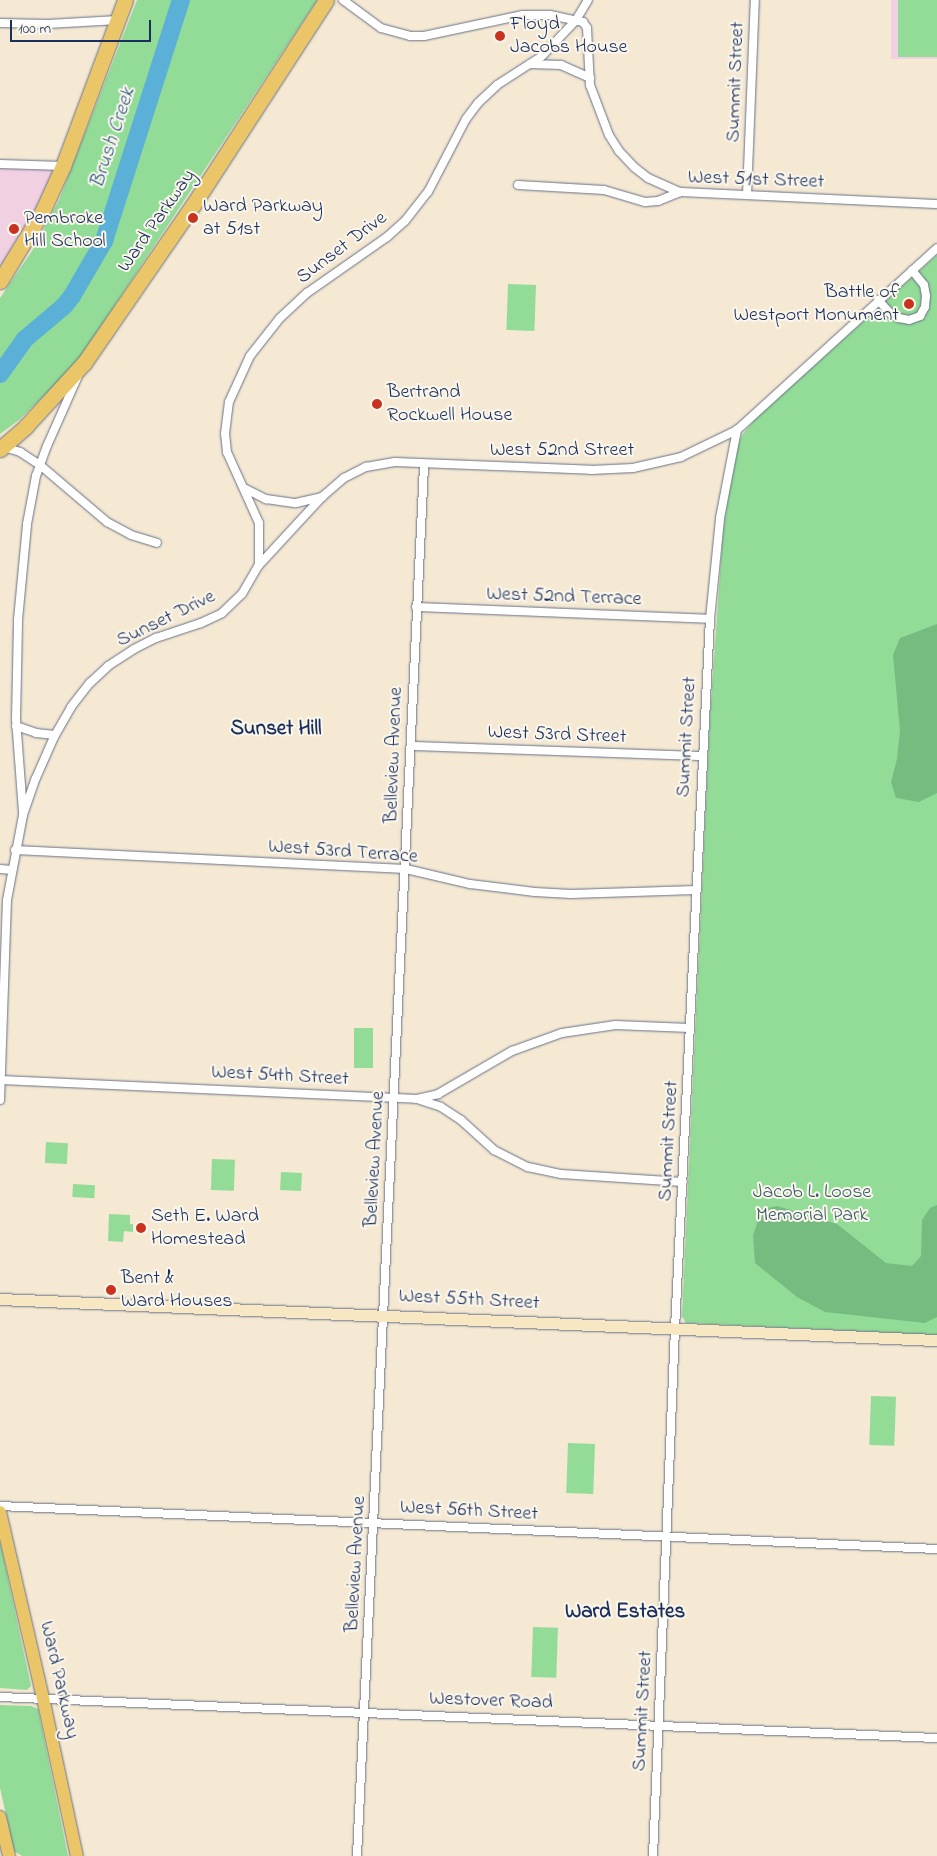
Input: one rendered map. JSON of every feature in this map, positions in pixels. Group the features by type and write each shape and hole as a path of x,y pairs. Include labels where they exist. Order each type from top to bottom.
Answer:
{"highway":[{"path":"0,281 42,212 63,166 125,0"},
{"name":"Ward Parkway","path":"2,448 58,393 84,363 197,199 326,0"}],"main road":[{"name":"West 55th Street","path":"0,1299 937,1340"},
{"name":"Ward Parkway","path":"0,1512 77,1856"},
{"path":"0,1817 9,1856"}],"street":[{"path":"343,0 381,28 410,36 424,36 523,15 550,15 583,22 587,28 590,78 609,135 619,151 634,167 648,178 680,192"},
{"name":"Sunset Drive","path":"259,565 259,523 228,452 225,434 229,402 250,356 280,318 307,293 387,238 405,221 428,192 466,119 478,103 497,85 530,64 560,39 576,20 588,0"},
{"name":"Summit Street","path":"747,195 755,0"},
{"path":"0,23 48,24 118,20"},
{"path":"530,64 561,65 590,78"},
{"path":"0,164 63,166"},
{"name":"West 51st Street","path":"518,185 604,190 644,202 658,201 680,192 937,204"},
{"name":"West 52nd Street","path":"244,488 266,499 283,503 296,503 322,496 344,478 366,467 395,462 591,470 624,469 681,457 737,430 937,248"},
{"path":"878,300 891,314 899,318 909,320 920,316 925,307 926,296 924,285 912,270"},
{"path":"23,815 16,726 18,620 27,524 36,476 84,363"},
{"name":"Summit Street","path":"653,1856 675,1329 710,619 720,518 737,430"},
{"path":"2,448 20,452 40,465 107,522 131,535 157,543"},
{"name":"Belleview Avenue","path":"357,1856 424,464"},
{"name":"Sunset Drive","path":"0,1100 7,900 23,815 36,778 55,735 71,708 90,683 108,666 134,649 156,638 201,623 222,613 242,594 259,565 322,496"},
{"name":"West 52nd Terrace","path":"416,607 710,619"},
{"path":"16,726 36,733 55,735"},
{"name":"West 53rd Street","path":"411,746 702,756"},
{"name":"West 53rd Terrace","path":"15,850 406,869 470,884 535,892 571,894 696,890"},
{"path":"0,870 12,870"},
{"name":"West 54th Street","path":"1,1080 418,1099 438,1094 512,1051 562,1032 615,1024 690,1028"},
{"path":"418,1099 440,1107 461,1120 494,1150 528,1167 561,1174 683,1182"},
{"name":"West 56th Street","path":"0,1506 937,1549"},
{"name":"Westover Road","path":"0,1696 937,1738"}],"shaded area":[{"path":"891,0 937,0 937,59 891,59"},
{"name":"Pembroke Hill School","path":"0,164 41,165 42,169 53,170 52,178 0,281"}],"green space":[{"path":"137,0 317,0 81,356 57,383 19,420 0,434 0,298 32,251 59,200"},
{"path":"898,0 937,0 937,57 898,57"},
{"name":"Jacob L. Loose Memorial Park","path":"937,255 937,1335 686,1323 682,1316 710,716 723,531 736,450 742,435 755,419"},
{"path":"508,284 536,285 534,331 506,330"},
{"path":"937,624 937,793 919,802 896,798 891,782 897,759 900,731 893,655 900,638"},
{"path":"354,1028 373,1028 373,1068 354,1068"},
{"path":"46,1142 68,1143 67,1164 45,1163"},
{"path":"212,1159 235,1160 234,1191 211,1190"},
{"path":"281,1172 302,1173 301,1191 280,1190"},
{"path":"73,1184 95,1185 94,1198 72,1197"},
{"path":"937,1205 937,1317 925,1323 825,1312 797,1297 755,1263 753,1235 762,1209 777,1206 837,1224 886,1263 912,1266 921,1256 922,1220 930,1208"},
{"path":"109,1214 130,1215 130,1224 133,1224 133,1232 124,1231 123,1242 108,1241"},
{"path":"871,1396 896,1397 894,1446 869,1445"},
{"path":"568,1443 595,1444 593,1494 566,1493"},
{"path":"0,1542 31,1686 27,1690 0,1688"},
{"path":"533,1627 558,1628 556,1678 531,1677"},
{"path":"0,1705 31,1706 38,1709 68,1856 22,1856 14,1851 0,1788"}],"waterway":[{"name":"Brush Creek","path":"0,374 25,339 64,306 72,296 104,241 181,0"}],"place":[{"name":"Floyd Jacobs House","path":"500,36"},
{"name":"Ward Parkway at 51st","path":"193,218"},
{"name":"Pembroke Hill School","path":"14,229"},
{"name":"Battle of Westport Monument","path":"909,304"},
{"name":"Bertrand Rockwell House","path":"377,404"},
{"name":"Seth E. Ward Homestead","path":"141,1228"},
{"name":"Bent & Ward Houses","path":"111,1290"}],"district":[{"name":"Sunset Hill","path":"276,729"},
{"name":"Ward Estates","path":"625,1612"}]}
